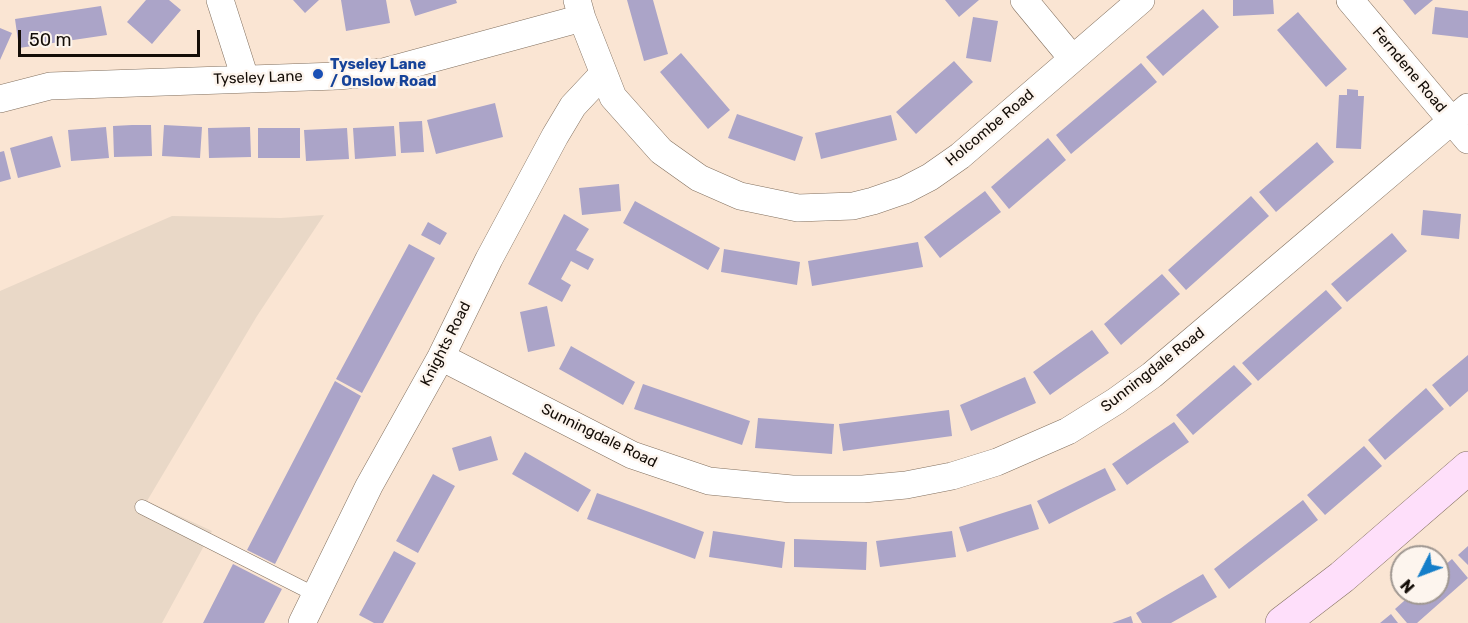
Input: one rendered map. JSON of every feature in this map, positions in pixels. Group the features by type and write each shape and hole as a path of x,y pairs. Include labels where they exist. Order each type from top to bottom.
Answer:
{"street":[{"path":"219,0 244,78"},
{"path":"1024,0 1072,58"},
{"name":"Holcombe Road","path":"579,9 613,97 661,151 699,178 741,196 798,207 853,206 905,190 930,177 960,156 1141,0"},
{"name":"Ferndene Road","path":"1350,0 1463,122"},
{"name":"Tyseley Lane","path":"0,99 50,86 337,76 383,72 579,9"},
{"name":"Knights Road","path":"302,623 369,486 441,357 489,259 555,136 573,106 603,74"},
{"name":"Sunningdale Road","path":"441,357 632,455 709,481 750,486 842,490 906,485 952,476 997,462 1068,432 1116,401 1152,375 1463,122"},
{"path":"1282,623 1342,577 1468,468"}],"lane":[{"path":"142,507 316,595"}],"shaded area":[{"path":"324,215 257,316 147,501 212,531 162,623 0,623 0,291 172,216 281,218"}],"building":[{"path":"146,0 169,0 181,10 152,44 127,22"},
{"path":"293,0 319,0 305,13"},
{"path":"341,0 386,0 390,23 346,31"},
{"path":"410,0 456,0 457,3 415,16"},
{"path":"627,0 653,0 668,54 644,61"},
{"path":"945,0 979,0 959,17"},
{"path":"1233,0 1273,0 1274,14 1233,16"},
{"path":"1403,0 1433,0 1415,15"},
{"path":"101,6 107,35 19,48 15,19"},
{"path":"1435,7 1468,11 1468,38 1432,34"},
{"path":"1203,9 1219,27 1163,76 1146,57"},
{"path":"1298,12 1347,69 1326,87 1277,30"},
{"path":"973,17 998,21 991,62 966,58"},
{"path":"0,28 12,33 0,60"},
{"path":"681,53 730,110 708,129 660,72"},
{"path":"954,61 973,82 916,134 896,112"},
{"path":"1141,63 1157,82 1071,154 1056,135"},
{"path":"1347,89 1358,90 1358,96 1364,96 1361,149 1336,148 1339,95 1347,95"},
{"path":"495,103 503,137 436,154 427,120"},
{"path":"737,114 803,137 795,161 728,138"},
{"path":"891,115 897,140 821,159 815,133"},
{"path":"422,121 424,152 401,153 399,122"},
{"path":"151,125 152,156 114,157 113,126"},
{"path":"164,125 202,127 200,158 162,156"},
{"path":"394,126 396,156 355,159 353,128"},
{"path":"106,127 109,158 71,161 68,130"},
{"path":"250,127 251,157 209,158 208,128"},
{"path":"258,128 300,128 300,158 258,158"},
{"path":"347,128 349,159 306,161 304,130"},
{"path":"52,136 61,167 18,178 10,148"},
{"path":"1048,138 1066,160 1009,209 991,187"},
{"path":"1317,142 1334,162 1276,212 1259,192"},
{"path":"4,151 11,179 0,182 0,152"},
{"path":"619,184 621,211 582,215 579,188"},
{"path":"985,191 1001,212 940,258 924,237"},
{"path":"1251,196 1269,216 1186,290 1168,270"},
{"path":"635,201 720,248 708,270 623,223"},
{"path":"1423,210 1461,214 1459,239 1421,235"},
{"path":"564,214 589,229 576,250 594,259 588,270 571,261 561,279 571,285 562,302 528,284"},
{"path":"428,222 447,233 440,245 421,235"},
{"path":"1392,233 1407,251 1347,302 1331,284"},
{"path":"918,242 923,267 812,286 808,261"},
{"path":"409,244 435,258 362,393 336,379"},
{"path":"724,249 800,262 797,285 721,272"},
{"path":"1162,274 1180,294 1121,345 1104,324"},
{"path":"1326,290 1342,308 1258,381 1242,363"},
{"path":"547,306 555,346 528,352 520,312"},
{"path":"1092,330 1109,353 1050,395 1033,372"},
{"path":"571,346 635,382 623,405 559,369"},
{"path":"1468,355 1468,391 1450,407 1432,385"},
{"path":"1234,365 1252,384 1193,435 1176,415"},
{"path":"1025,377 1036,403 971,431 960,405"},
{"path":"335,381 361,396 275,564 247,550"},
{"path":"643,384 750,421 742,445 634,409"},
{"path":"1426,388 1444,409 1385,460 1368,440"},
{"path":"949,410 952,436 843,451 839,424"},
{"path":"758,418 834,424 832,454 755,448"},
{"path":"1174,422 1189,442 1127,485 1112,464"},
{"path":"491,436 498,460 459,471 452,448"},
{"path":"1364,446 1382,466 1325,515 1307,495"},
{"path":"525,452 591,490 578,512 512,474"},
{"path":"1105,468 1116,490 1049,524 1037,501"},
{"path":"433,474 455,486 418,553 396,541"},
{"path":"597,493 704,532 695,559 587,519"},
{"path":"1303,500 1318,520 1229,589 1214,569"},
{"path":"1031,504 1039,529 967,552 959,527"},
{"path":"713,531 785,542 782,568 709,557"},
{"path":"952,531 956,557 880,567 876,541"},
{"path":"794,539 867,542 866,570 794,567"},
{"path":"1468,546 1468,565 1458,555"},
{"path":"394,551 416,563 383,623 374,623 359,615"},
{"path":"1452,559 1468,578 1450,594 1450,561"},
{"path":"233,564 282,589 264,623 203,623"},
{"path":"1203,574 1217,597 1171,623 1142,623 1136,613"},
{"path":"1400,605 1437,605 1417,623 1407,623 1395,609"},
{"path":"1391,614 1398,623 1380,623"},
{"path":"1131,616 1133,623 1112,623"}],"place":[{"name":"Tyseley Lane / Onslow Road","path":"318,74"}]}
